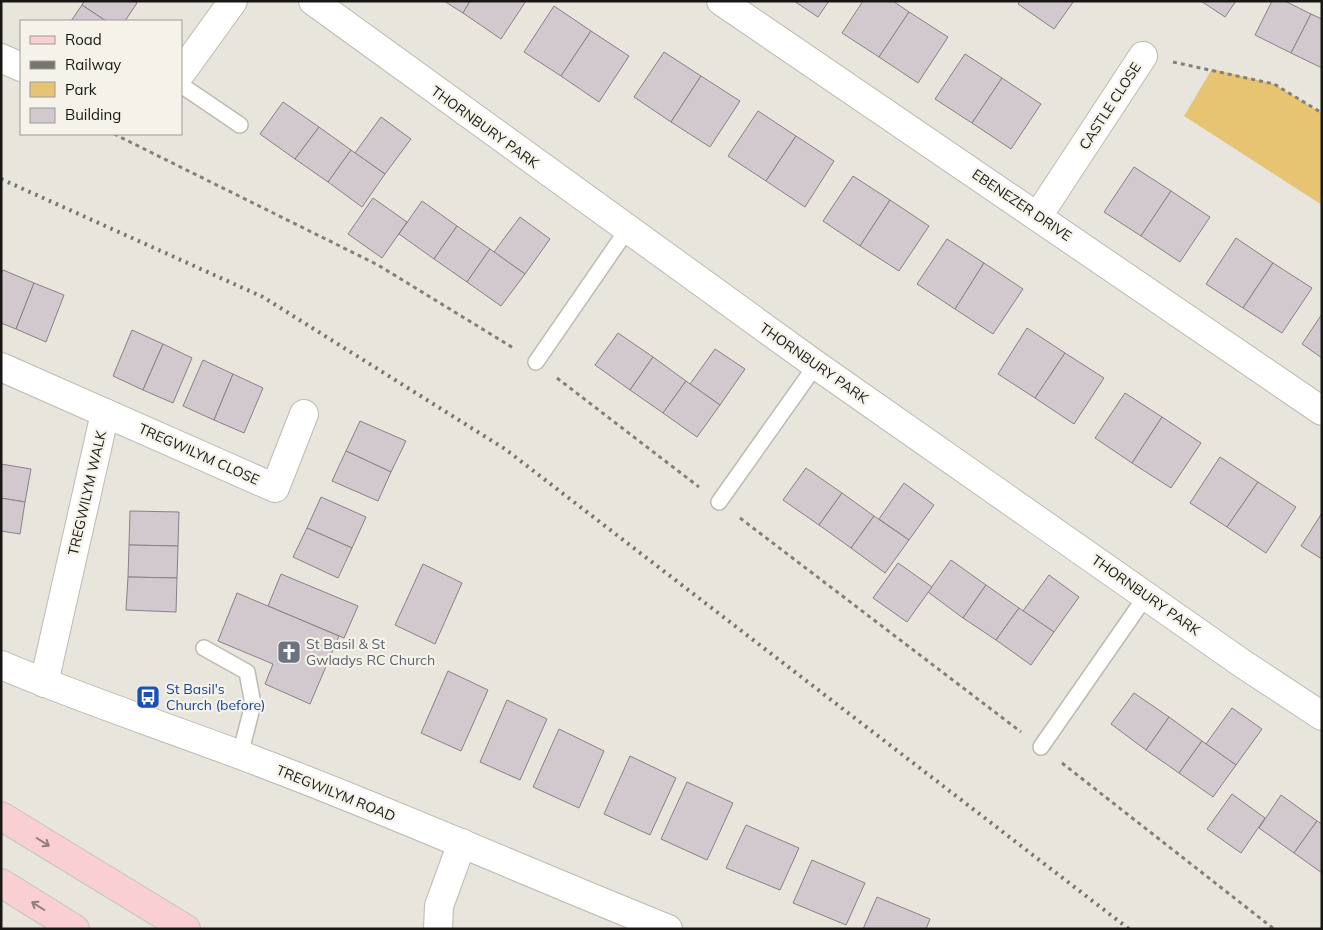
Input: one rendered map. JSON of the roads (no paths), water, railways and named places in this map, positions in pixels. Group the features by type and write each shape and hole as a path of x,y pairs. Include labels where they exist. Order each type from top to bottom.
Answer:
{"main road":[{"path":"1,816 186,929"},
{"path":"1,883 75,929"}],"street":[{"path":"182,73 232,1"},
{"name":"THORNBURY PARK","path":"313,1 816,366 1322,716"},
{"name":"EBENEZER DRIVE","path":"721,1 1322,411"},
{"name":"CASTLE CLOSE","path":"1038,216 1143,56"},
{"path":"1,58 20,67"},
{"name":"TREGWILYM WALK","path":"1,367 105,413 44,683"},
{"name":"TREGWILYM CLOSE","path":"105,413 275,488 304,414"},
{"name":"TREGWILYM ROAD","path":"1,665 44,683 240,755 462,843 668,929"},
{"path":"438,929 439,906 462,843"}],"lane":[{"path":"182,86 240,125"},
{"path":"536,362 627,230"},
{"path":"719,502 816,366"},
{"path":"1040,747 1146,596"},
{"path":"204,648 248,672 252,704 240,755"}],"railway":[{"path":"1,179 263,297 505,449 1129,929"}],"place":[{"name":"St Basil & St Gwladys RC Church","path":"289,652"},
{"name":"St Basil's Church (before)","path":"148,697"}]}
